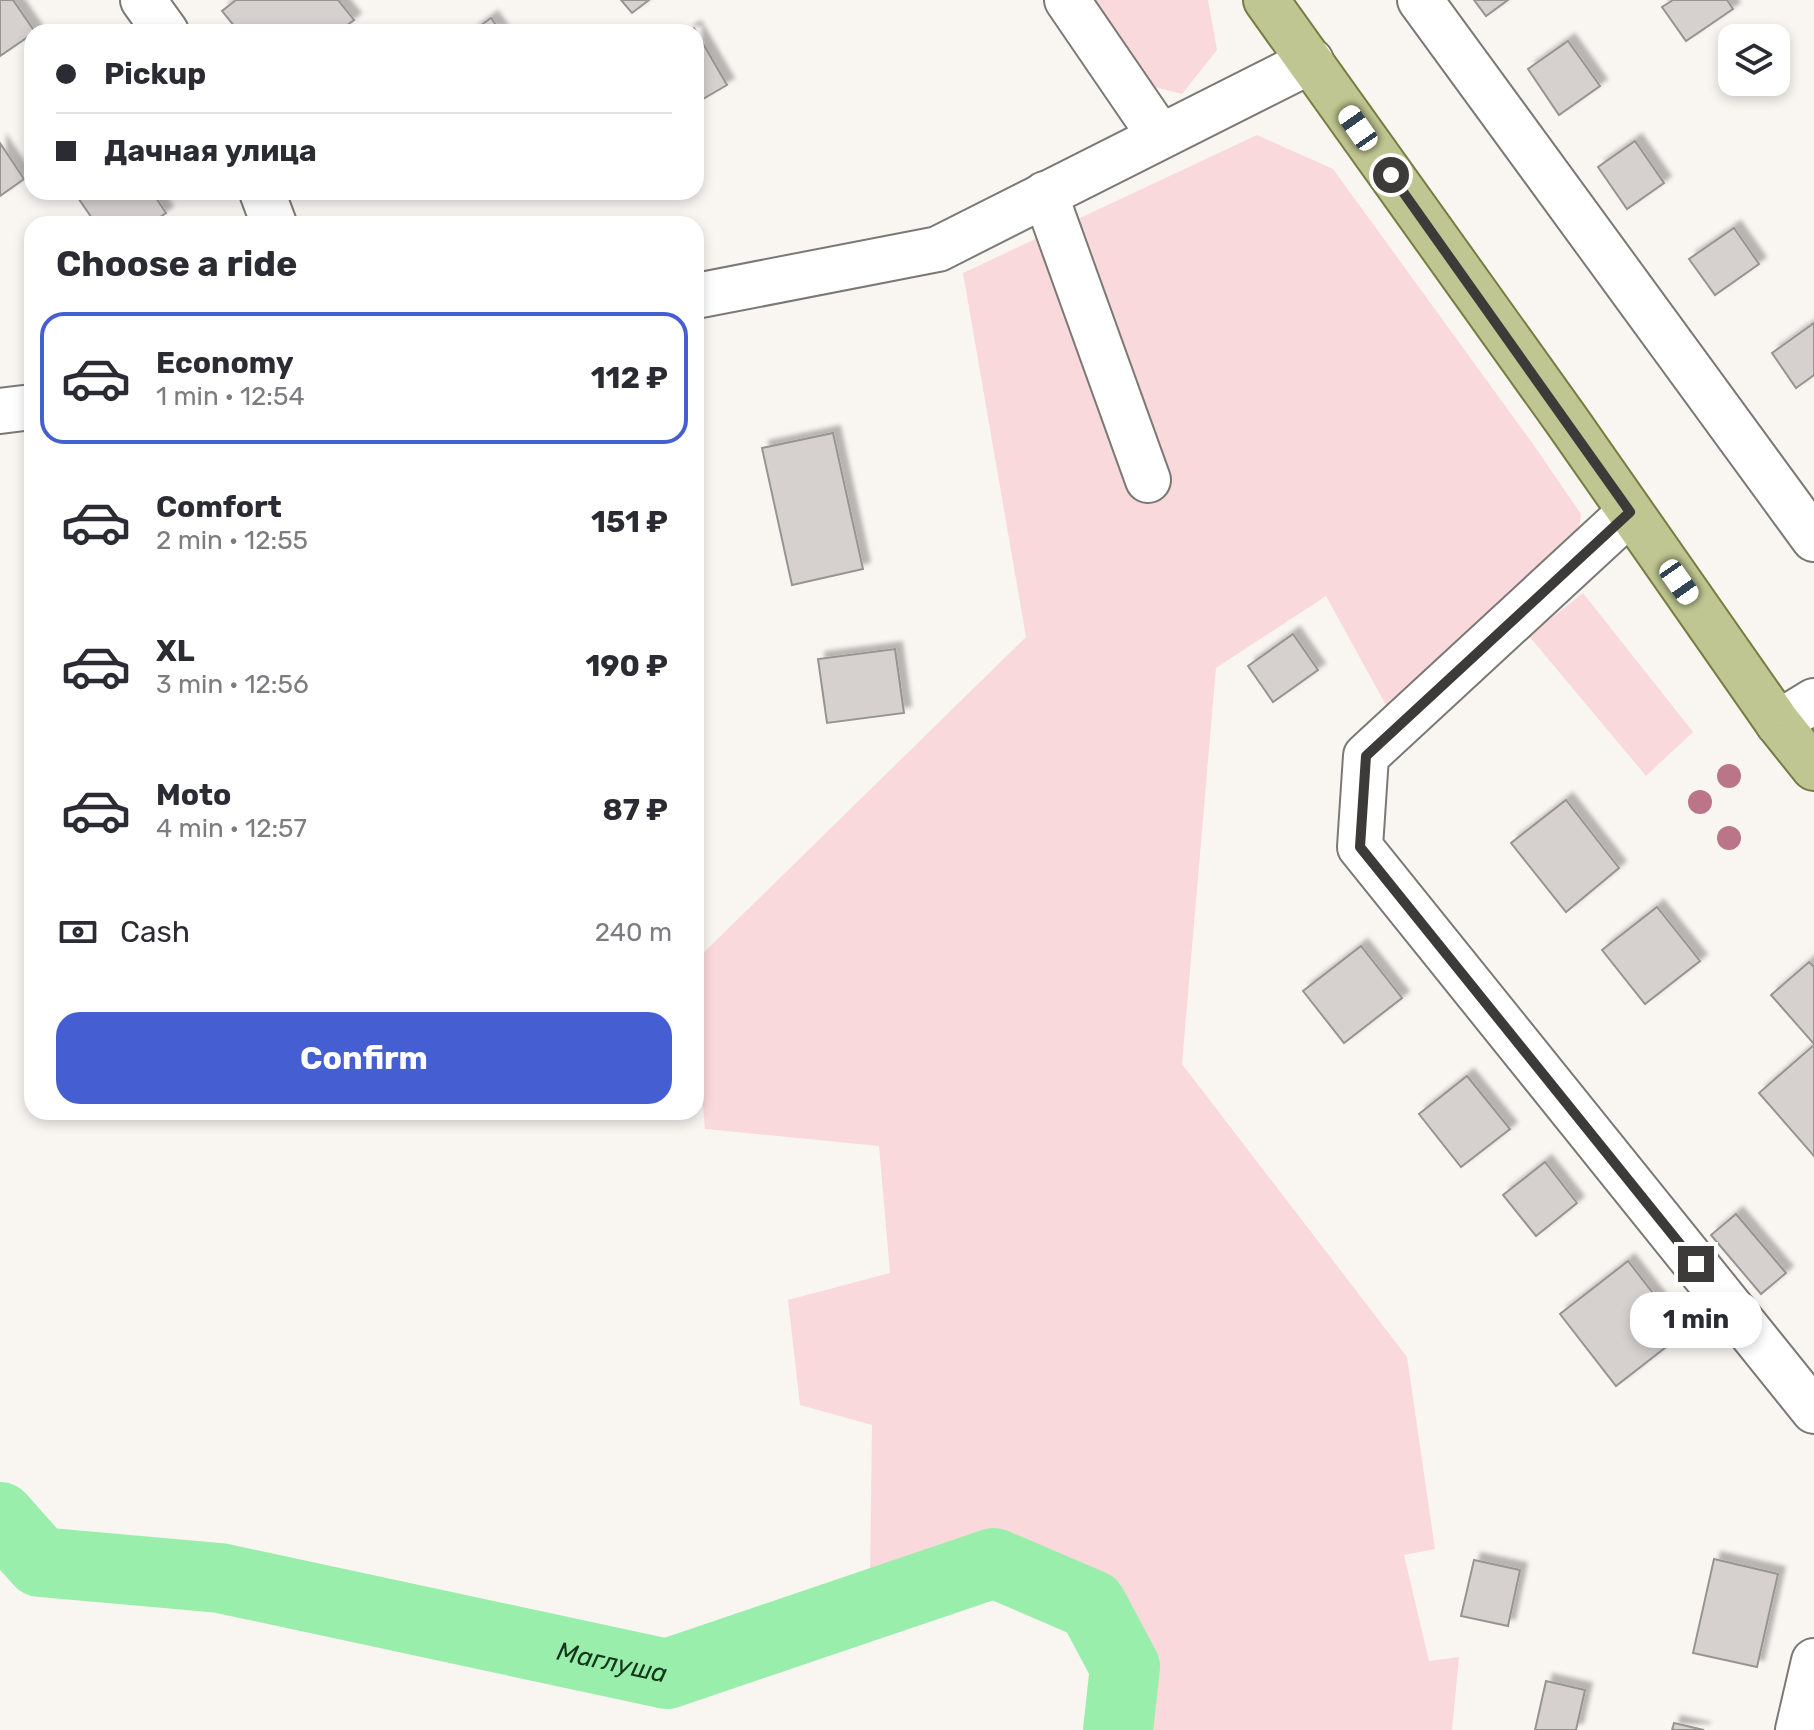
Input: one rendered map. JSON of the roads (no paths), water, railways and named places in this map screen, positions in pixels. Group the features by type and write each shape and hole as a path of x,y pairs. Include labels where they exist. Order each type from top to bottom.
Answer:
{"main road":[{"path":"1266,0 1630,512 1796,712 1814,768"}],"street":[{"path":"143,0 160,24"},
{"path":"1067,0 1160,136"},
{"path":"1420,0 1814,539"},
{"path":"704,294 938,249 1311,61"},
{"path":"1045,194 1148,480"},
{"path":"0,411 24,408"},
{"path":"1630,512 1366,756 1360,847 1814,1411"},
{"path":"1798,1730 1814,1661"}],"waterway":[{"name":"Маглуша","path":"0,1517 40,1562 220,1578 667,1674 994,1563 1092,1605 1125,1667 1118,1730"}]}
